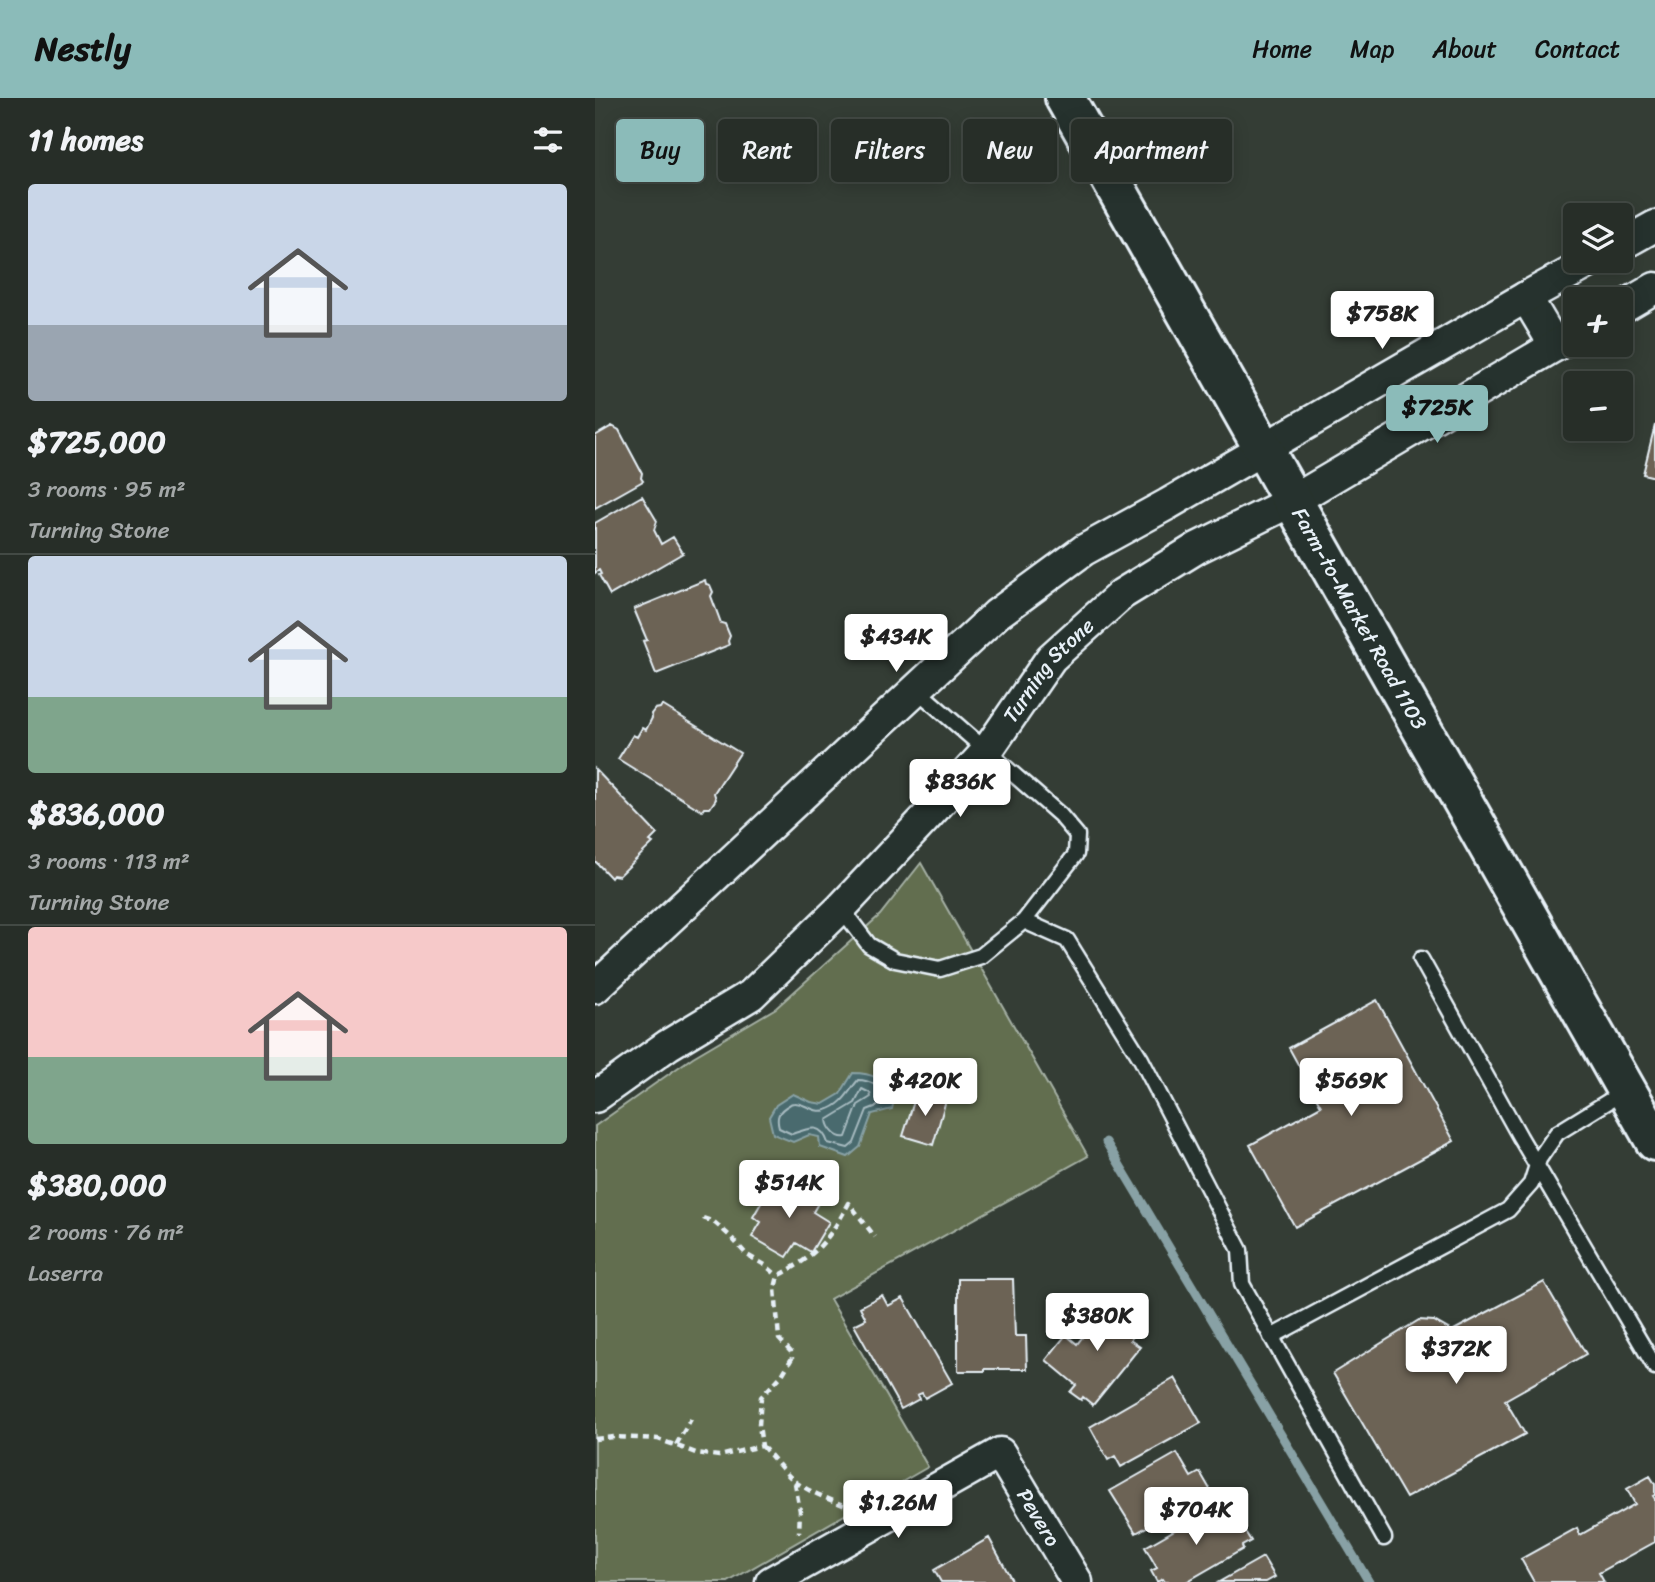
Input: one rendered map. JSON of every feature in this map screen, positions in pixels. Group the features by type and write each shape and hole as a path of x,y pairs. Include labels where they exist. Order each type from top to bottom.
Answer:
{"main road":[{"name":"Farm-to-Market Road 1103","path":"1065,98 1655,1141"}],"street":[{"path":"1633,238 1655,226"},
{"path":"595,988 997,614 1084,550 1570,273"},
{"path":"1633,301 1655,288"},
{"path":"1526,297 1563,338"},
{"name":"Turning Stone","path":"595,1097 668,1045 751,995 841,908 987,751 1051,658 1122,594 1197,548 1294,500 1563,341"},
{"name":"Pevero","path":"864,1530 1000,1453 1077,1582"},
{"path":"771,1582 864,1530"}],"lane":[{"path":"841,908 869,945 895,960 940,969 981,956 1024,920 1076,854 1077,835 1060,815 916,689"},
{"path":"1024,920 1067,940 1141,1059 1240,1250 1242,1284 1384,1538"},
{"path":"1421,959 1655,1367"},
{"path":"1272,1337 1508,1210 1531,1184 1539,1159 1557,1133 1627,1090"}],"path":[{"path":"864,1530 849,1507 795,1482 762,1446 759,1425 761,1397 782,1375 792,1358 791,1352 779,1339 775,1288 778,1276 800,1265 819,1249 849,1203 875,1237"},
{"path":"703,1218 714,1222 747,1255 778,1276"},
{"path":"676,1445 691,1419"},
{"path":"596,1438 658,1439 696,1452 719,1456 762,1446"},
{"path":"795,1482 800,1511 799,1533 813,1559"}],"green space":[{"path":"921,863 1088,1156 830,1299 928,1467 728,1582 595,1582 595,1126 693,1057 776,1008 880,915"}],"water":[{"path":"853,1073 877,1078 887,1085 895,1096 892,1109 872,1114 860,1147 848,1157 820,1147 819,1137 809,1135 793,1142 773,1134 769,1117 776,1105 793,1094 823,1104 840,1094"}],"building":[{"path":"1655,425 1655,477 1643,474"},
{"path":"612,426 619,430 642,473 643,481 595,508 595,436"},
{"path":"642,496 657,521 654,530 661,544 673,537 683,553 610,595 599,570 595,573 595,523"},
{"path":"705,580 713,592 711,596 721,623 725,624 730,636 729,645 656,674 643,641 647,640 634,609"},
{"path":"662,705 740,753 714,793 716,799 710,808 704,808 702,811 618,759 633,735 637,737 642,728 646,730 652,718 651,714"},
{"path":"595,769 657,834 650,841 653,843 619,876 613,875 611,878 595,861"},
{"path":"1377,1000 1454,1141 1295,1227 1250,1145 1321,1106 1289,1048"},
{"path":"917,1092 946,1100 933,1145 903,1136"},
{"path":"792,1181 821,1198 813,1212 829,1222 811,1252 796,1243 787,1257 752,1237 761,1222 753,1217 771,1186 784,1194"},
{"path":"958,1279 1013,1279 1015,1336 1026,1336 1027,1369 958,1371"},
{"path":"1544,1282 1586,1354 1505,1400 1525,1434 1406,1498 1333,1373 1419,1320 1434,1321 1452,1331"},
{"path":"882,1295 888,1306 903,1298 952,1383 925,1398 922,1393 917,1395 919,1399 901,1409 854,1325 866,1319 860,1307"},
{"path":"1114,1297 1133,1312 1124,1324 1135,1334 1130,1340 1140,1347 1093,1405 1070,1392 1076,1385 1046,1360 1066,1335 1077,1344"},
{"path":"1175,1378 1201,1423 1121,1467 1115,1456 1108,1460 1090,1427"},
{"path":"1177,1453 1191,1477 1200,1472 1211,1491 1136,1533 1110,1491"},
{"path":"1650,1476 1655,1484 1655,1542 1599,1573 1604,1582 1534,1582 1521,1559 1577,1528 1580,1535 1635,1504 1627,1489"},
{"path":"1218,1505 1231,1529 1240,1524 1251,1541 1242,1546 1243,1549 1186,1582 1165,1582 1163,1579 1157,1582 1151,1571 1157,1568 1145,1547"},
{"path":"989,1538 1013,1582 941,1582 934,1570"},
{"path":"1263,1557 1275,1577 1266,1582 1219,1582"}],"waterway":[{"path":"1106,1142 1369,1582"}]}
